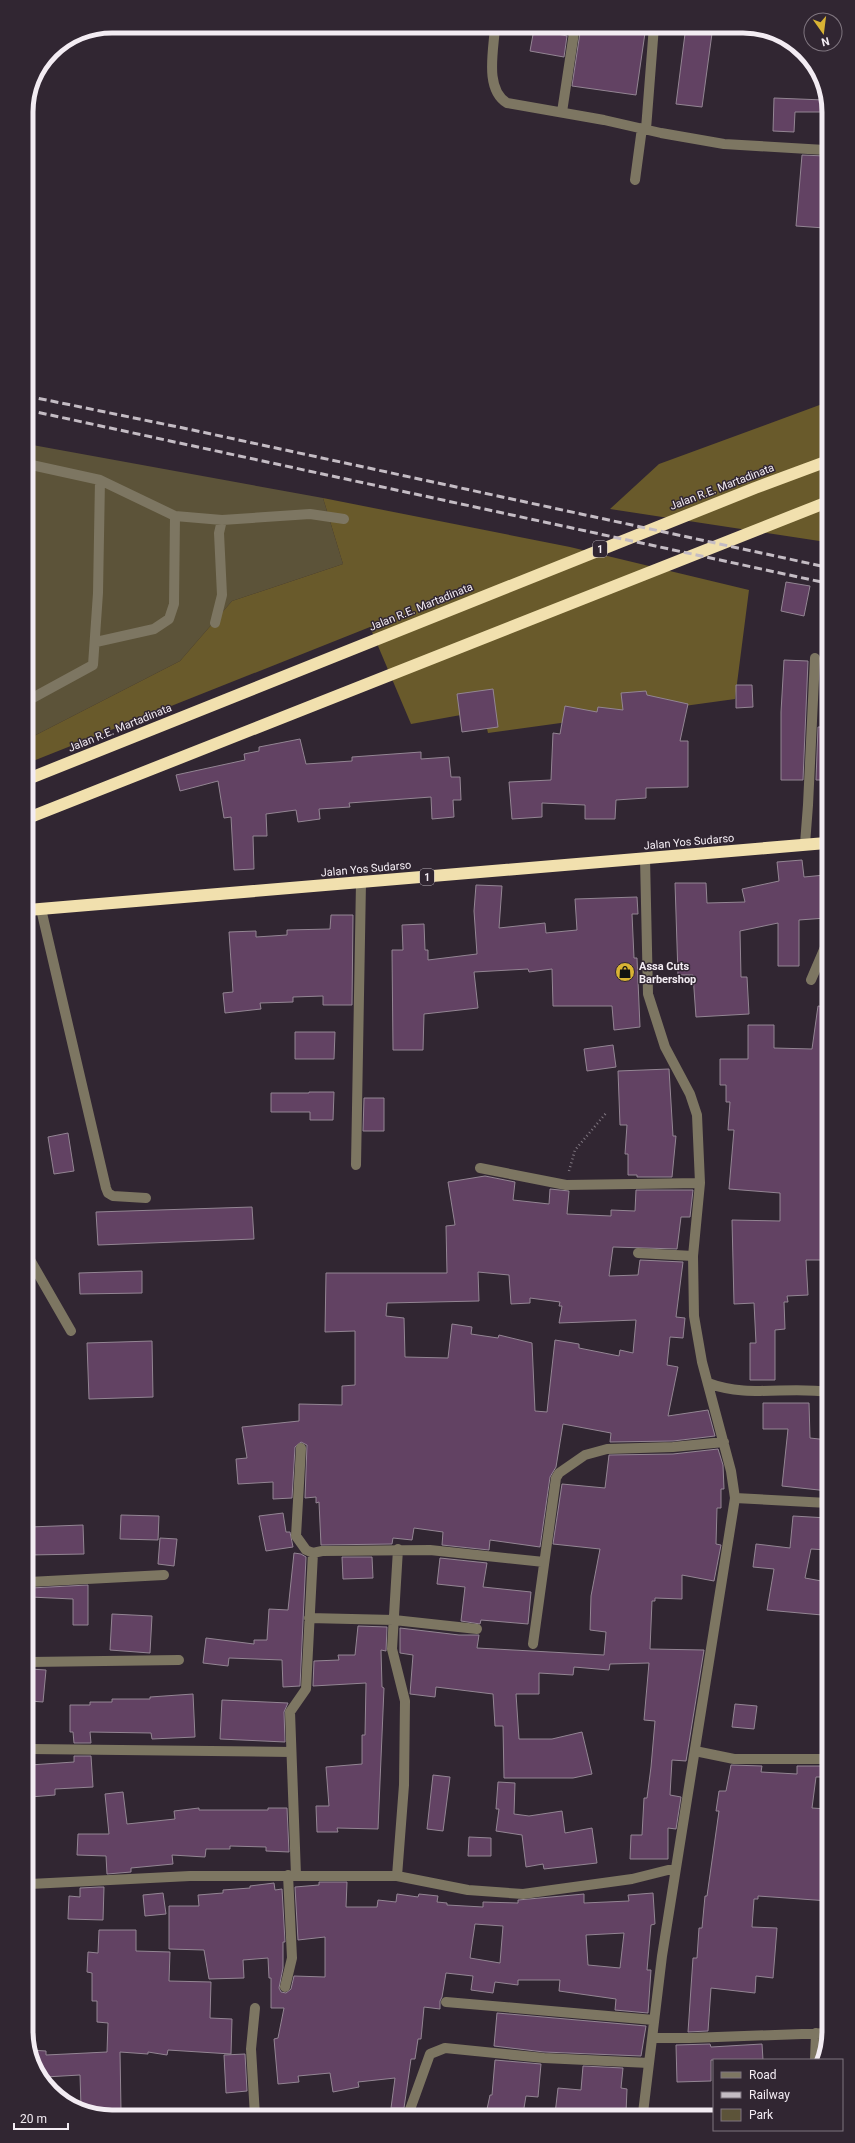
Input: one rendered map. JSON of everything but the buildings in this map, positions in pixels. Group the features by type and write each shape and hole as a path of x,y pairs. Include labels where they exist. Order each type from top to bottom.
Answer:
{"highway":[{"name":"Jalan R.E. Martadinata","path":"33,777 445,611 755,488 822,463"},
{"path":"33,816 822,504"},
{"name":"Jalan Yos Sudarso","path":"33,910 822,843"}],"street":[{"path":"495,33 494,87 499,99 506,104 562,112 724,144 822,150"},
{"path":"562,112 574,33"},
{"path":"635,180 644,129 653,33"},
{"path":"33,465 100,480 175,516 222,520 310,514 344,519"},
{"path":"33,698 93,666 96,642 100,480"},
{"path":"96,642 154,629 169,619 174,604 175,516"},
{"path":"215,623 222,595 219,532 222,520"},
{"path":"805,844 815,658"},
{"path":"643,2110 654,2020 676,1868 734,1498 731,1471 702,1362 694,1316 694,1256 700,1183 697,1115 690,1094 665,1047 648,994 645,858"},
{"path":"356,1166 361,882"},
{"path":"41,909 106,1188 108,1193 113,1196 146,1198"},
{"path":"811,980 822,954"},
{"path":"480,1168 566,1185 700,1183"},
{"path":"638,1253 694,1256"},
{"path":"33,1265 71,1331"},
{"path":"708,1383 721,1388 745,1392 805,1390 822,1391"},
{"path":"533,1644 556,1478 559,1473 585,1455 606,1449 724,1442"},
{"path":"301,1448 296,1536 306,1550 313,1553 322,1551 398,1549 430,1550 544,1562"},
{"path":"734,1498 822,1504"},
{"path":"397,1876 404,1786 405,1701 392,1649 398,1549"},
{"path":"285,1987 292,1958 290,1712 306,1689 313,1553"},
{"path":"33,1582 164,1574"},
{"path":"309,1618 394,1620 477,1629"},
{"path":"33,1662 179,1660"},
{"path":"33,1749 291,1752"},
{"path":"695,1751 734,1759 822,1759"},
{"path":"33,1884 190,1876 397,1876 468,1890 523,1894 610,1882 676,1868"},
{"path":"446,2002 654,2020"},
{"path":"255,2008 251,2049 255,2110"},
{"path":"815,2059 816,2033"},
{"path":"652,2038 822,2033"},
{"path":"411,2110 430,2054 441,2049 544,2058 649,2063"}],"path":[{"path":"566,1185 575,1150 607,1112"}],"green space":[{"path":"33,445 323,498 343,564 232,601 180,661 33,736"}],"shaded area":[{"path":"822,404 822,541 610,509 659,464"},
{"path":"323,498 570,547 749,590 735,699 488,733 483,711 411,724 370,627 33,761 33,736 180,661 232,601 343,564"}],"railway":[{"path":"33,397 188,429 822,566"},
{"path":"33,411 822,582"}],"place":[{"name":"Assa Cuts Barbershop","path":"625,972"}]}
